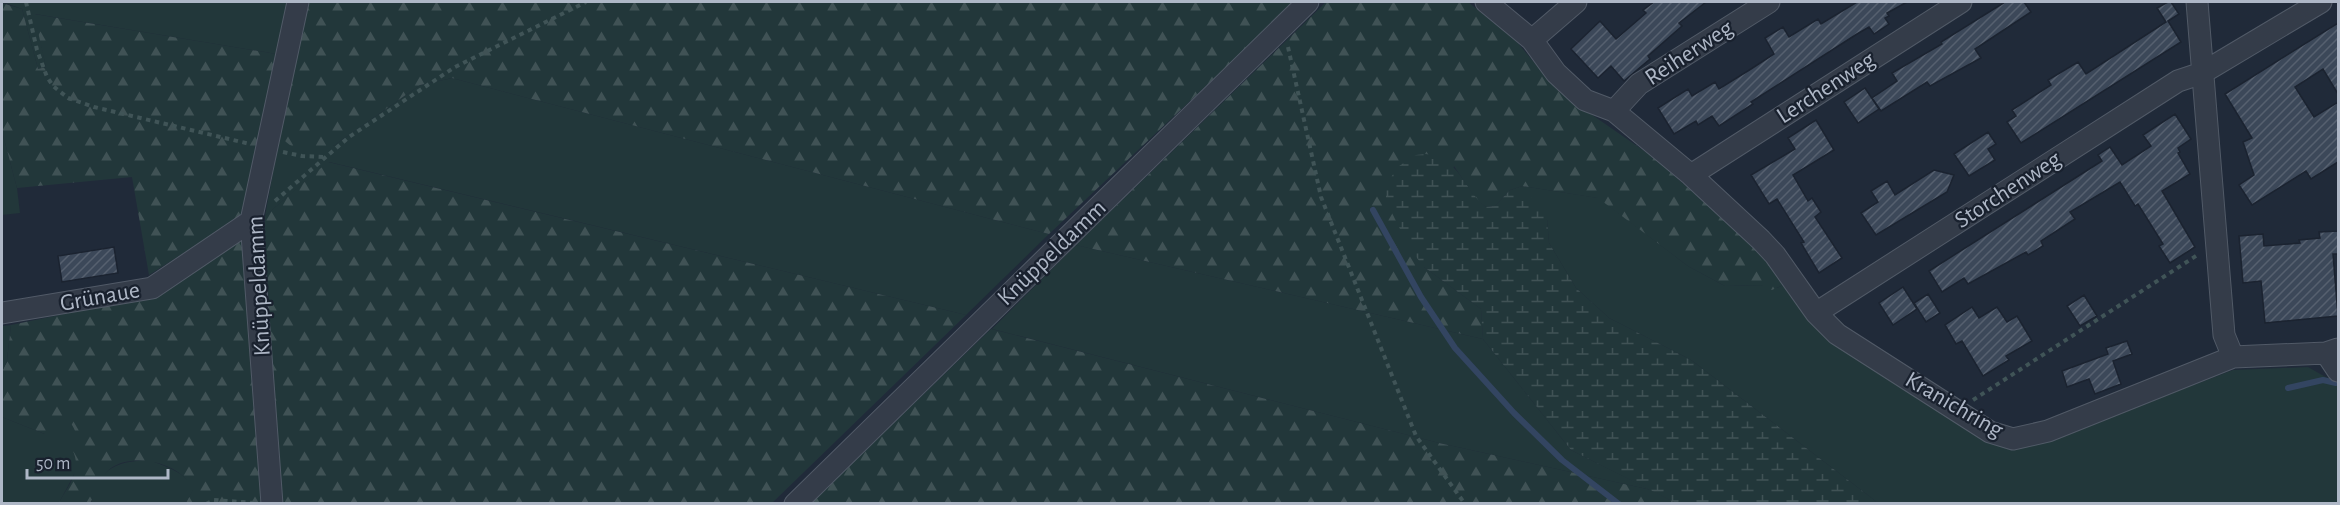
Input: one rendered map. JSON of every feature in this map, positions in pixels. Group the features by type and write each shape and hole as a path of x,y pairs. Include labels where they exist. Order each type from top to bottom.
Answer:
{"street":[{"name":"Knüppeldamm","path":"272,504 251,221 298,2"},
{"name":"Knüppeldamm","path":"795,504 1308,2"},
{"name":"Kranichring","path":"1486,2 1532,40 1556,73 1585,100 1614,111 1690,175 1775,255 1816,313 1837,334 1990,432 2013,439 2048,431 2233,357 2332,351"},
{"path":"1532,40 1576,2"},
{"name":"Reiherweg","path":"1614,111 1639,84 1769,2"},
{"name":"Lerchenweg","path":"1690,175 1961,2"},
{"path":"2197,2 2224,335 2233,357"},
{"name":"Storchenweg","path":"1816,313 2178,81 2202,73 2321,2"},
{"name":"Grünaue","path":"2,313 152,288 251,221"},
{"path":"2332,351 2338,371"}],"path":[{"path":"26,2 37,50 47,77 53,86 68,98 94,107 267,148 302,156 326,157"},
{"path":"251,221 349,137 455,67 586,2"},
{"path":"1284,26 1321,197 1416,436 1465,504"},
{"path":"1956,411 2217,242"},
{"path":"206,504 214,500 262,504"}],"green space":[{"path":"2,2 287,2 276,54 35,14 46,67 38,69 22,9"},
{"path":"305,2 1295,2 1049,234 452,78 420,85 333,146 311,151 297,148 285,141 280,134"},
{"path":"1326,2 1468,2 1516,41 1549,80 1582,108 1653,157 1757,249 1783,285 1772,290 1761,285 1725,286 1688,266 1598,198 1522,186 1510,190 1495,206 1486,207 1476,199 1454,166 1424,267 1481,309 1483,339 1076,245"},
{"path":"2,3 22,9 38,69 46,67 34,14 276,54 242,216 149,275 132,177 17,188 2,131"},
{"path":"452,78 1049,234 966,315 329,162 265,216 280,134 333,146 420,85"},
{"path":"2,131 17,188 20,213 2,215"},
{"path":"1426,154 1438,157 1454,168 1486,207 1495,206 1510,190 1528,195 1539,204 1547,220 1549,243 1576,288 1609,318 1691,360 1878,503 1676,503 1571,450 1483,339 1481,309 1424,267 1410,249 1386,201 1386,188 1396,168 1416,155"},
{"path":"328,162 966,315 772,503 280,503 265,216"},
{"path":"1522,186 1599,198 1688,266 1725,286 1761,285 1777,288 1783,285 1828,340 1987,436 2054,438 2233,370 2308,367 2338,384 2338,503 1878,503 1691,360 1609,318 1576,288 1549,243 1547,220 1510,190"},
{"path":"243,239 262,503 186,503 193,490 188,481 179,473 157,463 132,461 121,463 106,472 90,503 59,503 75,470 75,457 72,449 76,441 76,434 68,419 50,434 45,434 2,417 2,372 7,361 11,325 156,295"},
{"path":"1076,245 1483,339 1571,450 1651,490 1439,443 992,329"},
{"path":"11,325 7,361 2,372 2,326"},
{"path":"991,329 1439,443 1651,490 1676,503 811,503"},
{"path":"2,417 45,434 50,433 64,419 69,419 77,431 77,469 59,503 2,503"},
{"path":"148,460 174,470 191,483 194,489 186,503 90,504 96,485 106,472 125,463"}],"building":[{"path":"1654,2 1706,2 1679,23 1682,26 1648,56 1650,59 1624,81 1611,66 1598,78 1571,49 1600,21 1616,39 1646,13 1643,10"},
{"path":"1857,2 1907,2 1887,13 1889,16 1885,18 1889,24 1874,34 1869,27 1857,34 1751,102 1753,104 1719,126 1712,116 1698,125 1696,121 1674,134 1658,108 1688,89 1692,96 1715,82 1719,89 1751,69 1774,54 1765,38 1783,27 1789,37 1818,19 1821,24"},
{"path":"2005,2 2024,2 2031,12 1975,49 1981,58 1930,86 1927,82 1881,111 1872,98 1897,81 1892,73 1942,44 1941,42"},
{"path":"2171,2 2179,14 2168,21 2181,42 2021,143 2007,122 2016,116 2012,110 2051,85 2048,80 2078,62 2086,74 2166,22 2157,8"},
{"path":"2338,23 2338,94 2323,69 2295,87 2314,117 2338,102 2338,162 2311,179 2306,171 2252,205 2239,185 2254,175 2243,142 2252,138 2225,94"},
{"path":"1865,88 1879,109 1858,123 1844,102"},
{"path":"2175,114 2191,139 2178,148 2180,152 2178,153 2190,174 2162,191 2195,247 2170,263 2159,246 2163,244 2138,204 2135,206 2120,182 2070,212 2075,219 2041,241 2043,246 2028,255 2026,252 1968,284 1964,278 1942,292 1929,271 2102,161 2098,155 2110,147 2122,165 2151,146 2143,135"},
{"path":"1816,120 1834,150 1793,175 1808,201 1812,198 1821,212 1815,217 1842,258 1819,273 1801,243 1804,242 1777,199 1769,204 1751,175 1795,149 1788,138"},
{"path":"1988,132 1996,144 1988,149 1995,160 1969,176 1954,154"},
{"path":"1934,170 1954,175 1947,192 1876,235 1861,213 1878,202 1871,191 1887,181 1895,195"},
{"path":"2338,231 2338,254 2333,254 2338,316 2265,323 2261,281 2243,283 2239,236 2263,234 2264,246 2300,243 2299,240 2320,238 2319,232"},
{"path":"114,247 118,273 62,282 58,256"},
{"path":"1903,287 1917,309 1893,325 1879,303"},
{"path":"1928,294 1940,313 1926,322 1914,303"},
{"path":"2084,295 2097,316 2080,326 2067,306"},
{"path":"1972,307 1979,318 1997,307 2007,322 2017,316 2032,341 2006,356 2009,360 1983,376 1962,341 1956,344 1945,325"},
{"path":"2127,341 2132,354 2113,361 2121,384 2095,394 2089,379 2067,387 2062,371 2108,354 2106,348"}],"waterway":[{"path":"1373,210 1421,297 1455,348 1514,413 1562,460 1619,504"},
{"path":"2288,388 2323,380 2336,383"}]}
